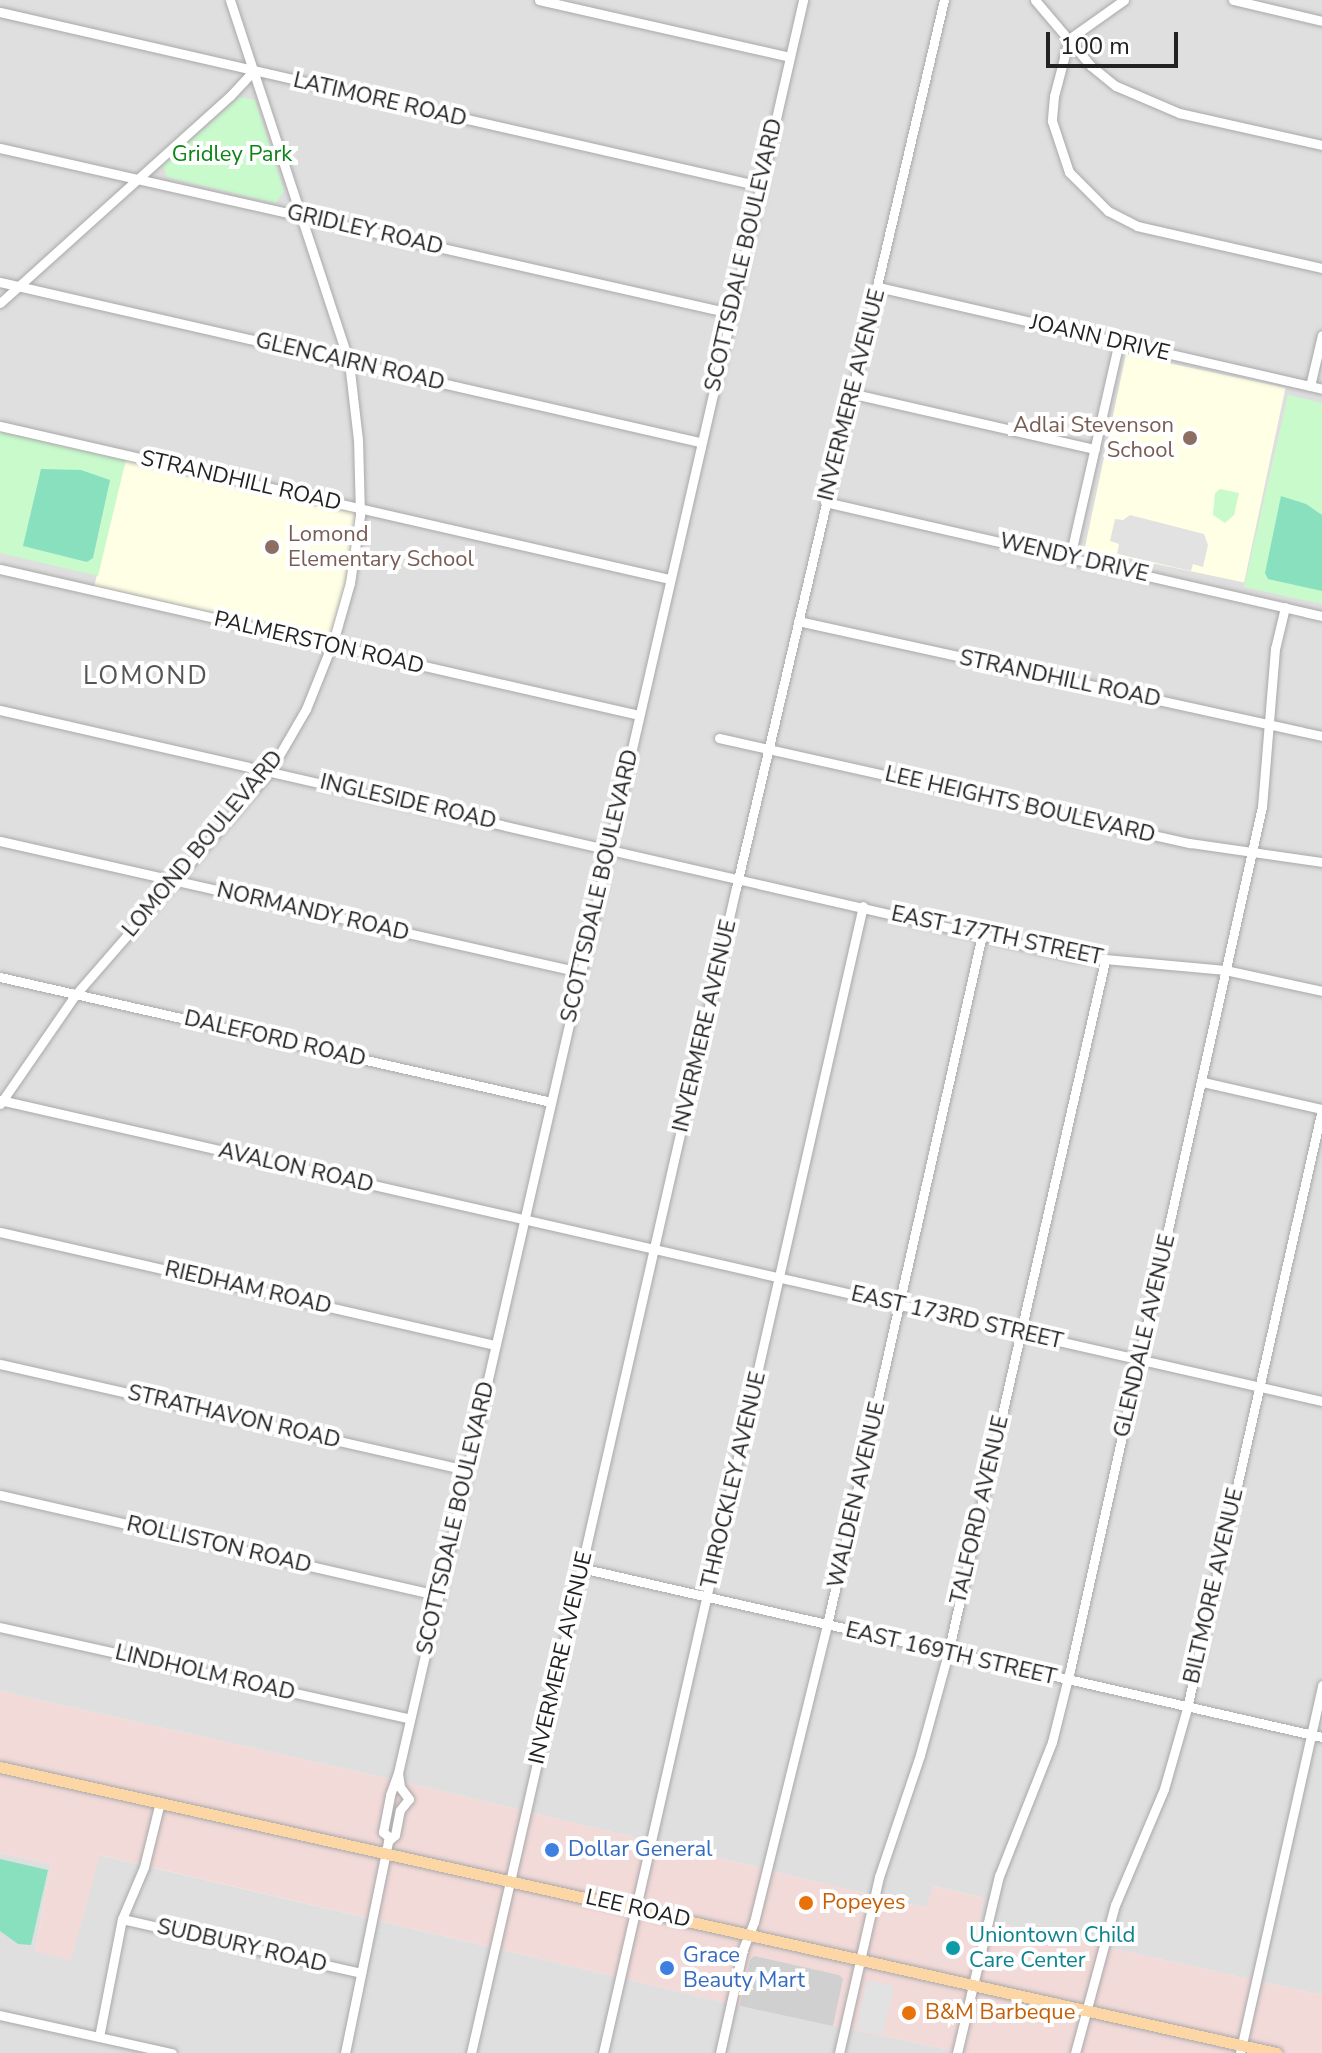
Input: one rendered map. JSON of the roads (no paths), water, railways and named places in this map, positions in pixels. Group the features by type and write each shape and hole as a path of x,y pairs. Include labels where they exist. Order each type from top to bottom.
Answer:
{"main road":[{"name":"LEE ROAD","path":"0,1767 1085,2010 1240,2049 1276,2053"}],"street":[{"name":"LOMOND BOULEVARD","path":"1,1101 76,994 270,771 306,709 350,583 359,508 358,440 349,362 230,0"},
{"path":"539,0 790,57"},
{"name":"SCOTTSDALE BOULEVARD","path":"389,1837 383,1832 803,0"},
{"name":"INVERMERE AVENUE","path":"471,2053 768,748 825,502 854,394 944,0"},
{"path":"1035,0 1091,66 1116,86 1179,113 1322,145"},
{"path":"1124,0 1069,39 1054,96 1052,121 1069,172 1096,201 1137,226 1322,268"},
{"path":"1233,0 1322,21"},
{"name":"LATIMORE ROAD","path":"0,12 760,186"},
{"path":"0,303 230,96 253,71"},
{"name":"GRIDLEY ROAD","path":"0,148 730,313"},
{"name":"GLENCAIRN ROAD","path":"0,282 700,442"},
{"name":"JOANN DRIVE","path":"878,287 1322,389"},
{"path":"1310,386 1322,335"},
{"path":"1070,557 1119,342"},
{"path":"854,394 1095,449"},
{"name":"STRANDHILL ROAD","path":"0,426 669,579"},
{"name":"WENDY DRIVE","path":"825,502 1322,616"},
{"name":"PALMERSTON ROAD","path":"0,569 330,647 639,715"},
{"name":"GLENDALE AVENUE","path":"957,2053 999,1876 1052,1742 1203,1082 1253,853 1272,725 1275,649 1285,607"},
{"name":"STRANDHILL ROAD","path":"798,621 1322,736"},
{"name":"INGLESIDE ROAD","path":"0,710 675,862"},
{"name":"LEE HEIGHTS BOULEVARD","path":"719,738 1135,831 1253,853 1322,862"},
{"name":"NORMANDY ROAD","path":"0,841 580,972"},
{"name":"EAST 177TH STREET","path":"675,862 1105,961 1225,970 1322,991"},
{"name":"THROCKLEY AVENUE","path":"603,2053 863,906"},
{"name":"WALDEN AVENUE","path":"720,2053 827,1625 982,935"},
{"name":"TALFORD AVENUE","path":"839,2053 879,1877 920,1755 948,1653 1105,961"},
{"name":"DALEFORD ROAD","path":"0,977 551,1102"},
{"path":"1203,1082 1322,1109"},
{"name":"AVALON ROAD","path":"1,1101 592,1236"},
{"name":"BILTMORE AVENUE","path":"1075,2053 1115,1905 1164,1789 1187,1708 1322,1109"},
{"name":"RIEDHAM ROAD","path":"0,1232 495,1345"},
{"name":"EAST 173RD STREET","path":"592,1236 1322,1401"},
{"name":"STRATHAVON ROAD","path":"0,1364 468,1470"},
{"name":"ROLLISTON ROAD","path":"0,1495 438,1595"},
{"name":"EAST 169TH STREET","path":"581,1568 1322,1737"},
{"name":"LINDHOLM ROAD","path":"0,1627 410,1719"},
{"path":"1240,2049 1322,1685"},
{"name":"SCOTTSDALE BOULEVARD","path":"389,1837 395,1835 400,1810 409,1799 400,1787 398,1773"},
{"path":"99,2037 122,1919 144,1867 160,1802"},
{"name":"SCOTTSDALE BOULEVARD","path":"345,2053 389,1837"},
{"name":"SUDBURY ROAD","path":"122,1919 361,1973"},
{"path":"0,2015 172,2053"}],"place":[{"name":"Adlai Stevenson School","path":"1190,438"},
{"name":"Lomond Elementary School","path":"272,547"},
{"name":"Dollar General","path":"552,1850"},
{"name":"Popeyes","path":"806,1903"},
{"name":"Uniontown Child Care Center","path":"953,1948"},
{"name":"Grace Beauty Mart","path":"667,1968"},
{"name":"B&M Barbeque","path":"909,2013"}],"district":[{"name":"LOMOND","path":"146,676"}],"park label":[{"name":"Gridley Park","path":"232,155"}]}
